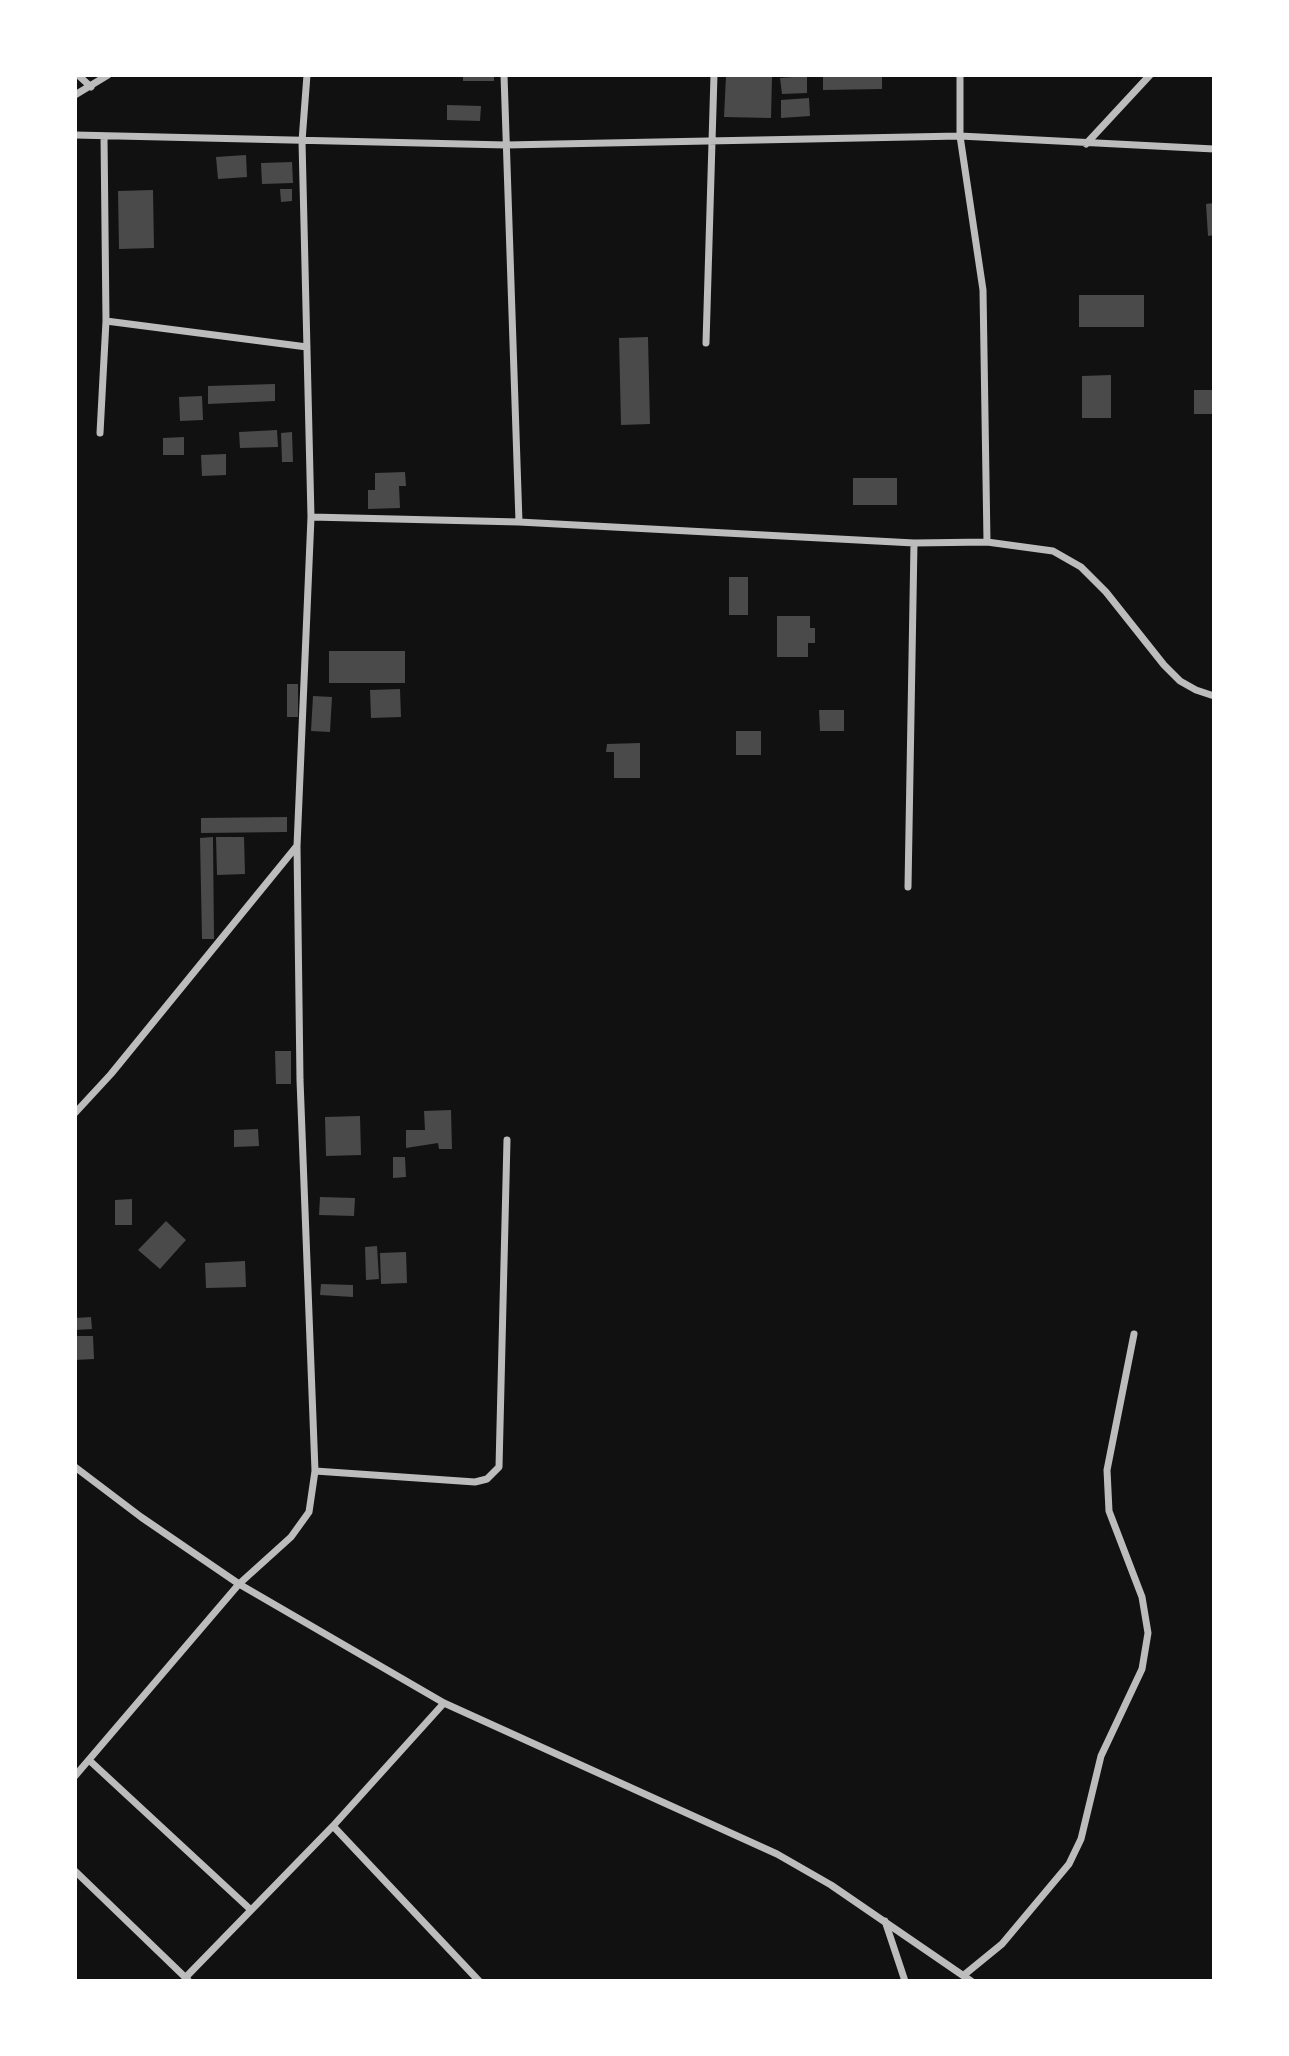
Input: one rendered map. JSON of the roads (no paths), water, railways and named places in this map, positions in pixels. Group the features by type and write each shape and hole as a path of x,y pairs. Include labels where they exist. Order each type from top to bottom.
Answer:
{"street":[{"path":"78,75 91,87"},
{"path":"75,96 107,75"},
{"path":"75,1776 240,1584 292,1538 309,1512 315,1471 300,1080 297,846 311,517 302,141 307,75"},
{"path":"503,75 519,522"},
{"path":"706,342 714,75"},
{"path":"960,75 960,136 983,290 987,542"},
{"path":"1086,144 1150,75"},
{"path":"75,135 506,145 960,136 1214,149"},
{"path":"100,433 106,321 104,136"},
{"path":"106,321 307,347"},
{"path":"311,517 519,522 914,543 987,542 1053,551 1081,567 1106,592 1164,665 1196,690 1214,696"},
{"path":"908,887 914,543"},
{"path":"75,1113 111,1074 297,846"},
{"path":"315,1471 475,1482 487,1479 499,1467 507,1140"},
{"path":"964,1975 1002,1944 1069,1864 1081,1839 1101,1756 1142,1669 1148,1633 1142,1597 1109,1511 1107,1470 1134,1334"},
{"path":"75,1467 141,1517 240,1584 444,1703 777,1854 885,1921 971,1981"},
{"path":"75,1871 187,1979 333,1826 444,1703"},
{"path":"89,1760 251,1910"},
{"path":"333,1826 479,1981"},
{"path":"885,1921 905,1981"}]}
